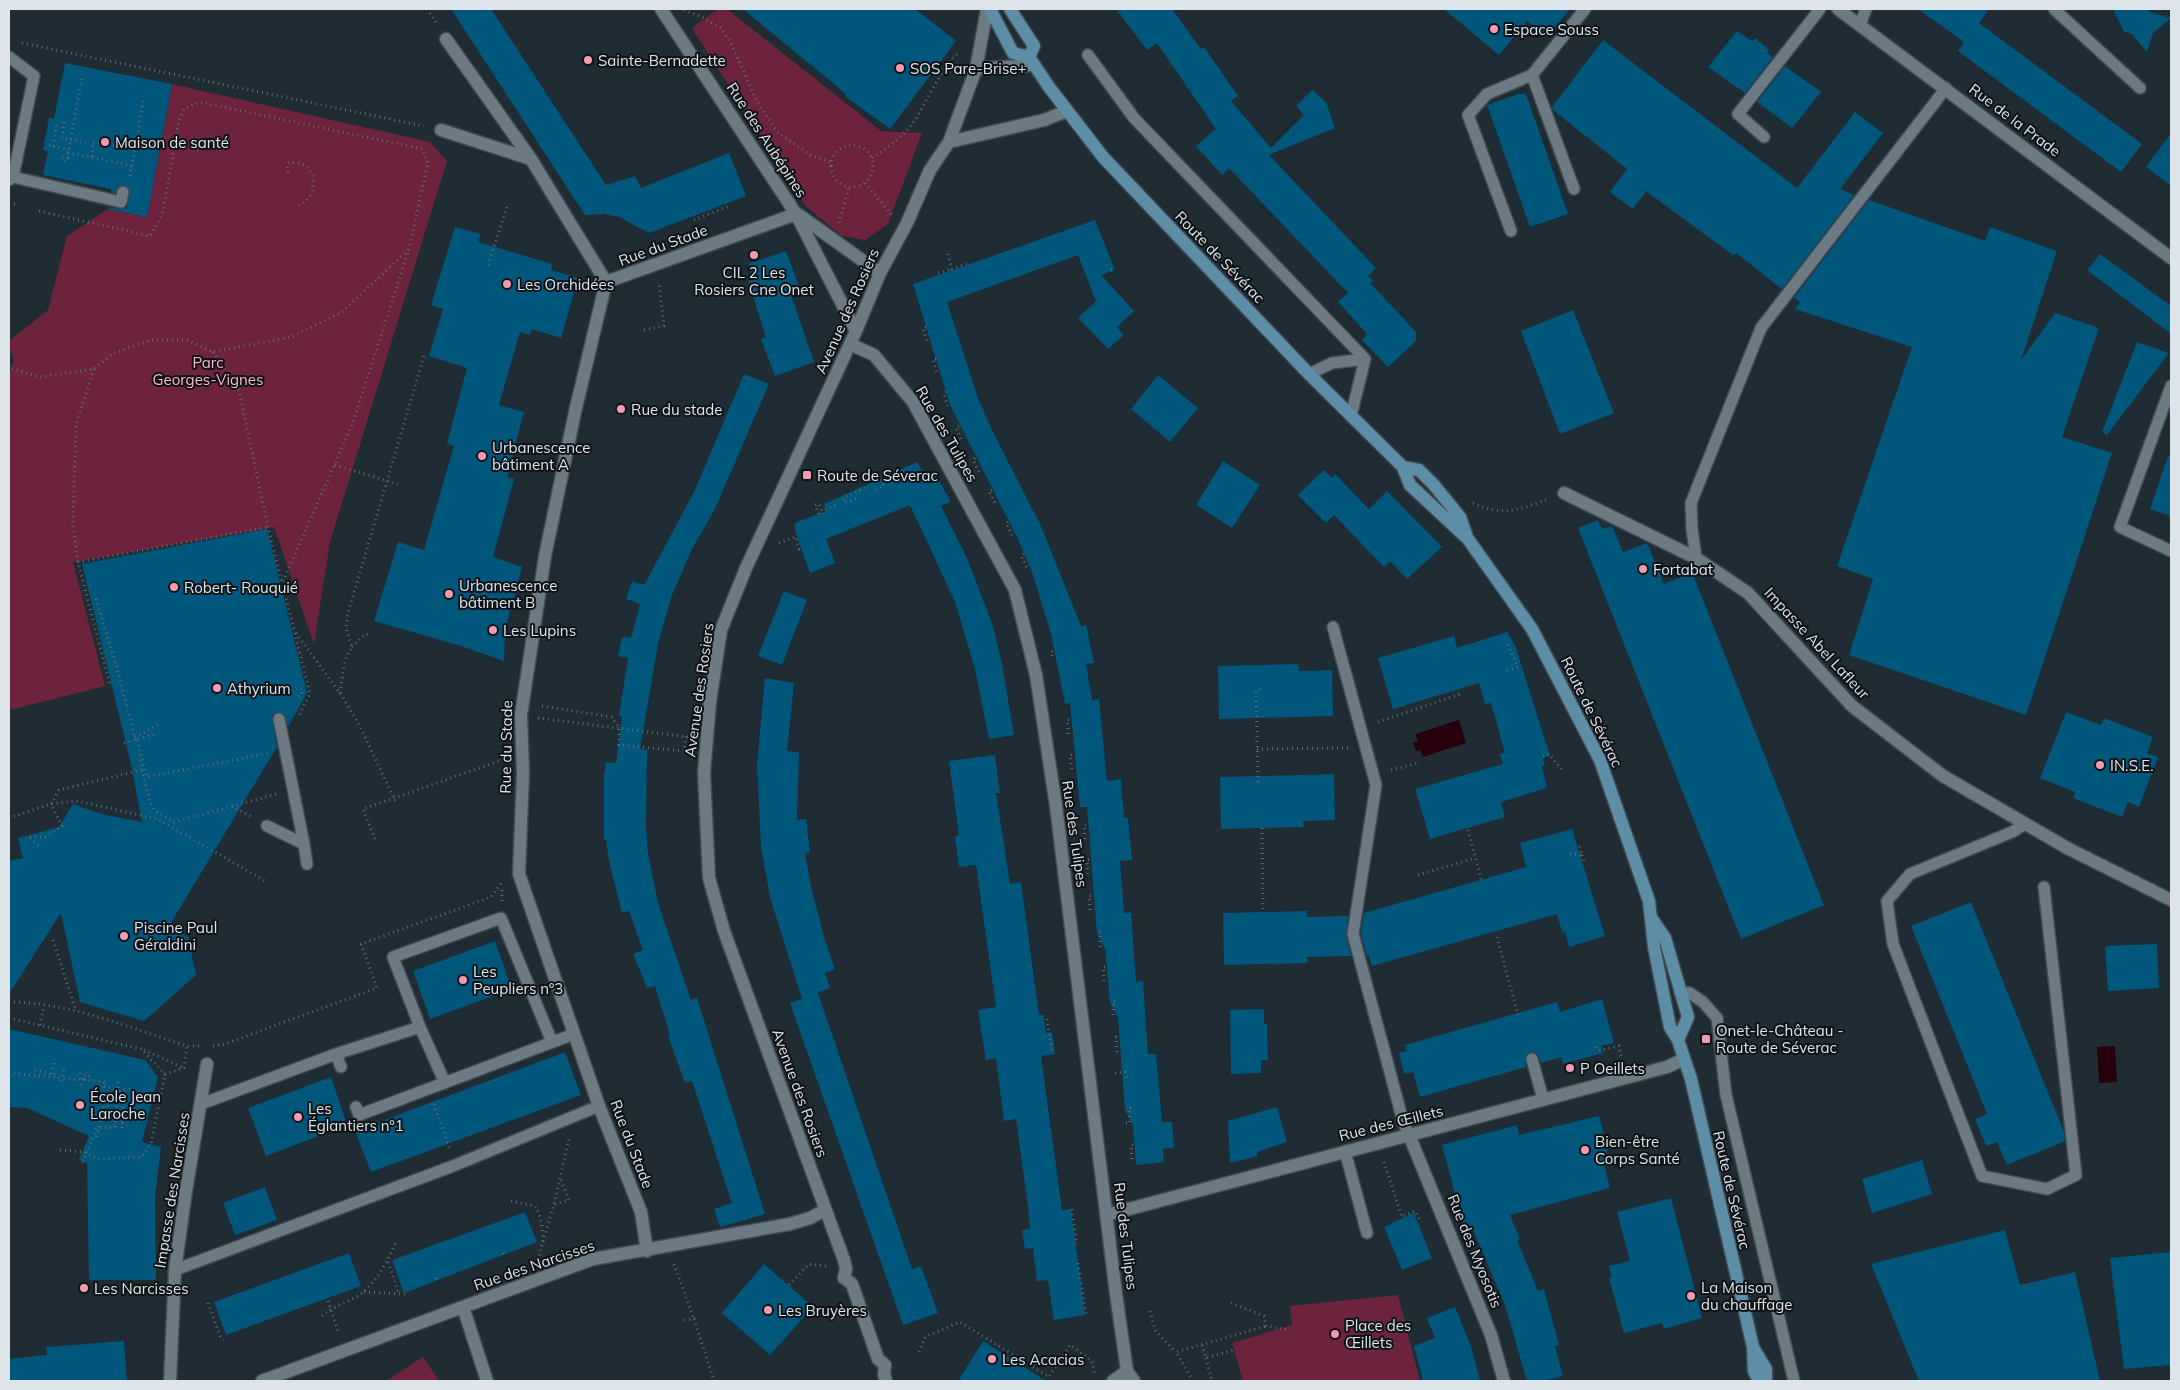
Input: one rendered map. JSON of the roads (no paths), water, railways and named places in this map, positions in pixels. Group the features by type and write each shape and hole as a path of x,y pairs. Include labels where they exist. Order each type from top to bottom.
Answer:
{"main road":[{"name":"Route de Sévérac","path":"988,9 1013,53 1031,61 1103,157 1351,416 1403,466 1419,470 1434,485 1460,517 1468,539 1532,629 1600,760 1649,901 1654,948 1670,1026 1678,1040 1690,1078 1753,1347 1754,1371 1759,1381"},
{"path":"1010,9 1034,46 1031,61"},
{"name":"Route de Sévérac","path":"1651,917 1665,938 1688,1018 1678,1040"},
{"name":"Route de Sévérac","path":"1753,1347 1766,1369 1766,1381"}],"street":[{"name":"Rue des Aubépines","path":"661,9 796,214 856,331"},
{"name":"Avenue des Rosiers","path":"885,1378 885,1365 878,1359 852,1284 854,1273 846,1269 724,931 709,878 704,773 710,702 721,630 746,568 856,331 880,273 906,223 930,170 949,142 976,69 988,9"},
{"name":"Rue de la Prade","path":"1838,9 2171,258"},
{"path":"446,39 531,159 606,282"},
{"path":"976,69 1031,61"},
{"path":"949,142 1044,120 1068,111"},
{"path":"441,130 531,159"},
{"name":"Rue des Aubépines","path":"796,214 880,273"},
{"name":"Rue du Stade","path":"647,1251 641,1212 599,1106 519,874 522,773 521,714 545,556 575,412 606,282 796,214"},
{"name":"Rue des Tulipes","path":"850,344 874,355 913,402 1015,590 1036,675 1056,806 1106,1215 1131,1376"},
{"name":"Impasse Abel Lafleur","path":"1564,494 1696,558 1748,593 1852,706 1943,776 2069,849 2171,900"},
{"name":"Rue des Œillets","path":"1106,1215 1667,1068 1684,1060"},
{"name":"Impasse des Narcisses","path":"170,1381 175,1270 207,1064"},
{"name":"Rue des Myosotis","path":"1410,1135 1491,1335 1504,1381"},
{"name":"Rue des Narcisses","path":"262,1381 593,1260 790,1224 810,1218 825,1210"},
{"path":"463,1307 487,1381"},
{"path":"1113,1381 1131,1376"}],"lane":[{"path":"1512,231 1468,115 1486,94 1532,76 1585,9"},
{"path":"1764,137 1738,114 1820,9"},
{"path":"1860,25 1866,9"},
{"path":"2054,9 2140,88"},
{"path":"1088,54 1134,118 1365,359"},
{"path":"9,57 34,76 11,179 121,202 123,192"},
{"path":"1532,76 1574,189"},
{"path":"1696,558 1691,502 1761,328 1946,88"},
{"path":"1309,374 1332,363 1365,359"},
{"path":"1351,416 1365,359"},
{"path":"2171,386 2120,527 2171,551"},
{"path":"1334,628 1376,785 1353,934 1403,1121 1410,1135"},
{"path":"279,719 307,864"},
{"path":"2025,824 2012,832 1910,874 1887,901 1893,944 1982,1176 2047,1189 2076,1175 2044,887"},
{"path":"267,826 304,844"},
{"path":"445,1083 420,1027 393,958 501,918 552,1042"},
{"path":"1680,992 1690,993 1703,1002 1717,1018 1726,1095 1794,1381"},
{"path":"201,1104 336,1054 420,1027"},
{"path":"356,1107 359,1115 574,1034"},
{"path":"336,1054 341,1067"},
{"path":"1532,1059 1543,1100"},
{"path":"175,1270 453,1166 599,1106"},
{"path":"1346,1151 1367,1233"}],"place":[{"name":"Espace Souss","path":"1494,29"},
{"name":"Sainte-Bernadette","path":"588,60"},
{"name":"SOS Pare-Brise+","path":"900,68"},
{"name":"Maison de santé","path":"105,142"},
{"name":"CIL 2 Les Rosiers Cne Onet","path":"754,255"},
{"name":"Les Orchidées","path":"507,284"},
{"name":"Rue du stade","path":"621,409"},
{"name":"Urbanescence bâtiment A","path":"482,456"},
{"name":"Route de Séverac","path":"807,475"},
{"name":"Fortabat","path":"1643,569"},
{"name":"Robert- Rouquié","path":"174,587"},
{"name":"Urbanescence bâtiment B","path":"449,594"},
{"name":"Les Lupins","path":"493,630"},
{"name":"Athyrium","path":"217,688"},
{"name":"IN.S.E.","path":"2100,765"},
{"name":"Piscine Paul Géraldini","path":"124,936"},
{"name":"Les Peupliers n°3","path":"463,980"},
{"name":"Onet-le-Château - Route de Séverac","path":"1706,1039"},
{"name":"P Oeillets","path":"1570,1068"},
{"name":"École Jean Laroche","path":"80,1105"},
{"name":"Les Églantiers n°1","path":"298,1117"},
{"name":"Bien-être Corps Santé","path":"1585,1150"},
{"name":"Les Narcisses","path":"84,1288"},
{"name":"La Maison du chauffage","path":"1691,1296"},
{"name":"Les Bruyères","path":"768,1310"},
{"name":"Place des Œillets","path":"1335,1334"},
{"name":"Les Acacias","path":"992,1359"}],"park label":[{"name":"Parc Georges-Vignes","path":"208,370"}]}
